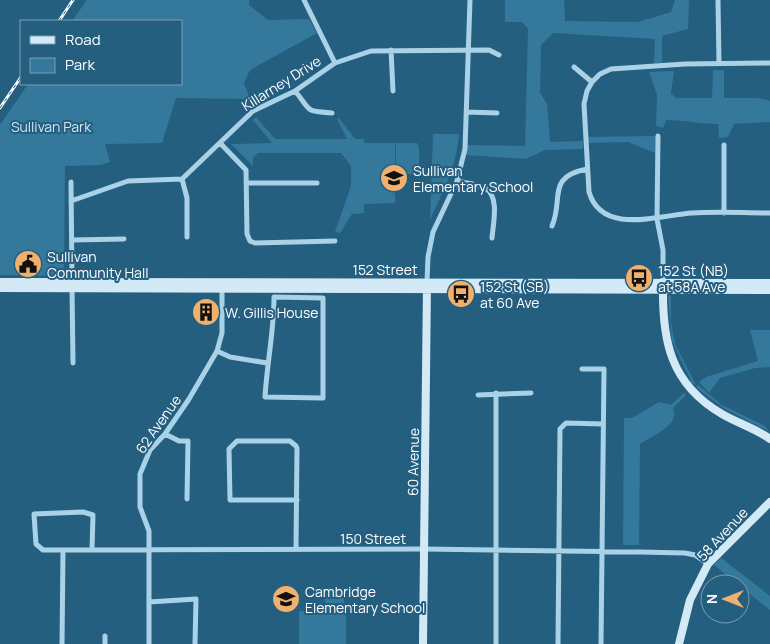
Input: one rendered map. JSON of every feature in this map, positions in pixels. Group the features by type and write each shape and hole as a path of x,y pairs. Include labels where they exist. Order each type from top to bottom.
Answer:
{"main road":[{"name":"152 Street","path":"0,282 71,285 663,285 770,283"},
{"name":"60 Avenue","path":"424,644 427,284"},
{"name":"152 Street","path":"0,288 61,288 71,285"},
{"name":"152 Street","path":"663,285 770,290"},
{"path":"663,285 663,322 666,341 682,377 691,389 716,410 770,439"},
{"name":"58 Avenue","path":"679,644 690,600 708,564 770,502"}],"street":[{"path":"304,0 335,63"},
{"path":"427,284 428,257 433,232 457,181 465,149 470,0"},
{"path":"718,0 719,64"},
{"path":"391,50 393,91"},
{"name":"Killarney Drive","path":"182,179 253,111 295,91 335,63 371,51 391,50 489,50 499,55"},
{"path":"770,63 620,68 604,72 592,82 587,91 584,104 589,192 595,205 608,216 657,219 689,213 770,213"},
{"path":"574,68 592,82"},
{"path":"295,91 306,108 311,112 332,113"},
{"path":"467,112 497,113"},
{"path":"658,136 657,219 663,250 663,285"},
{"path":"220,143 245,167 247,183 247,234 250,241 255,243 335,241"},
{"path":"724,146 724,213"},
{"path":"552,226 556,217 557,193 562,181 571,172 587,169"},
{"path":"71,201 128,181 182,179 187,198 187,237"},
{"path":"457,181 485,188 492,195 494,210 492,238"},
{"path":"71,182 73,363"},
{"path":"247,183 318,183"},
{"path":"72,240 124,239"},
{"name":"62 Avenue","path":"149,644 149,527 140,507 139,480 150,450 165,434 217,351 222,333 222,285"},
{"path":"274,297 323,298 323,398 265,397 267,363 274,328 274,297"},
{"path":"217,351 230,357 267,363"},
{"path":"582,369 604,370 601,644"},
{"path":"496,393 496,644"},
{"path":"478,395 531,393"},
{"path":"558,644 560,429 566,423 603,424"},
{"path":"165,434 179,441 188,442 187,499"},
{"path":"296,549 297,500 297,448 295,444 290,441 237,441 232,444 230,449 230,500 297,500"},
{"name":"150 Street","path":"92,550 92,515 83,512 34,514 37,546 42,550 92,550 149,549 424,549 602,551 685,553 695,555 708,564"},
{"path":"62,644 63,550"},
{"path":"149,602 196,599 195,644"},
{"path":"105,636 105,644"}],"green space":[{"name":"Sullivan Park","path":"87,0 249,0 249,5 268,20 309,19 317,33 250,70 244,83 250,99 176,98 162,143 105,144 110,162 100,165 65,166 64,276 0,275 0,125 27,85 182,85 182,20 73,20"},
{"path":"505,0 564,0 565,21 638,22 671,12 675,0 689,0 688,29 662,36 662,63 654,63 655,39 553,33 541,45 540,93 547,104 550,142 583,141 583,149 545,150 526,159 466,155 467,145 525,146 528,29 522,22 505,22"},
{"path":"713,70 724,70 724,98 758,98 770,101 770,122 734,124 728,137 719,138 718,124 666,120 663,128 656,126 657,95 649,72 674,71 671,93 676,98 712,98"},
{"path":"256,117 275,139 347,139 337,119 339,118 355,139 364,139 364,143 395,143 395,203 364,204 364,213 352,214 340,233 335,232 351,186 351,166 341,153 258,153 253,158 253,166 231,144 272,143 253,120"},
{"path":"433,134 459,134 452,168 430,220"},
{"path":"656,136 655,153 628,142 587,143 587,137"},
{"path":"396,143 417,143 419,148 419,174 396,174"},
{"path":"668,295 671,297 671,322 675,344 696,385 692,383 672,341"},
{"path":"750,330 770,330 770,367 755,368 720,378 709,393 699,382 706,377 758,361"},
{"path":"698,385 722,405 765,426 770,432 725,409 699,390 696,387"},
{"path":"684,393 686,395 673,408 673,420 669,425 640,444 639,545 623,545 624,418 632,418 659,402 671,405"},
{"path":"721,558 742,574 725,574 714,565"},
{"path":"750,580 770,596 770,610 750,594"},
{"path":"325,591 344,591 344,603 325,603"},
{"path":"299,611 346,611 346,644 299,644"}],"railway":[{"path":"60,20 73,0"},
{"path":"0,108 20,78"}],"place":[{"name":"Sullivan Elementary School","path":"394,178"},
{"name":"Sullivan Community Hall","path":"28,264"},
{"name":"152 St (NB) at 58A Ave","path":"639,278"},
{"name":"152 St (SB) at 60 Ave","path":"461,294"},
{"name":"W. Gillis House","path":"206,312"},
{"name":"Cambridge Elementary School","path":"286,599"}]}
